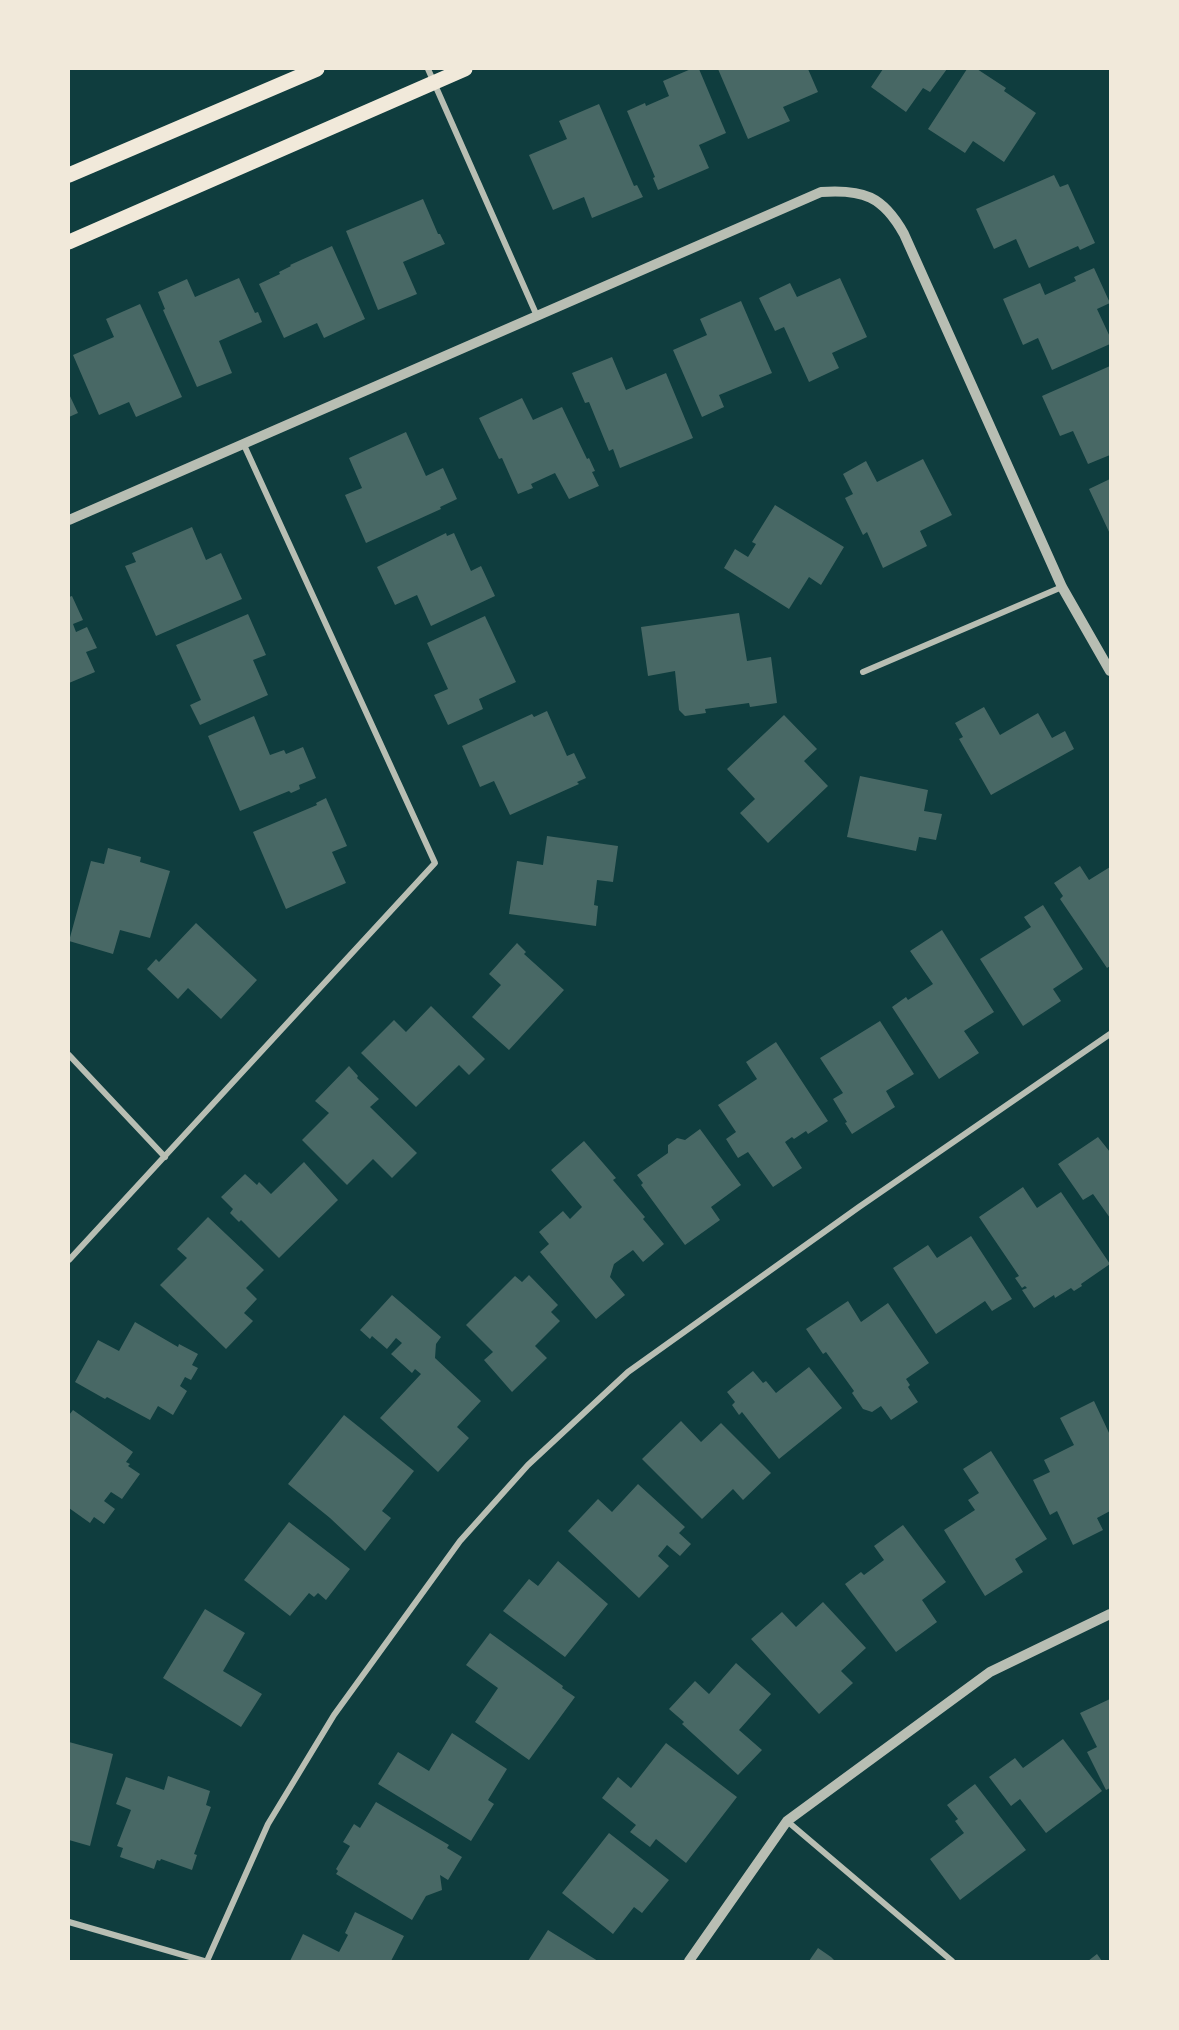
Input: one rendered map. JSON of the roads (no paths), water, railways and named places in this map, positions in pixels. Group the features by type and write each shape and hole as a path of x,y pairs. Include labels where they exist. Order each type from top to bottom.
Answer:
{"main road":[{"path":"69,175 317,69"},
{"path":"69,242 432,76 465,69"}],"street":[{"path":"432,76 537,317"},
{"path":"69,520 821,192 846,190 868,196 892,214 903,234 1062,587 1110,671"},
{"path":"69,1260 435,863 243,446"},
{"path":"862,672 1062,587"},
{"path":"69,1922 206,1961 268,1824 334,1715 460,1541 528,1465 628,1372 859,1207 1110,1034"},
{"path":"69,1055 165,1156"},
{"path":"689,1961 788,1821 990,1672 1110,1614"},
{"path":"788,1821 952,1961"}]}
